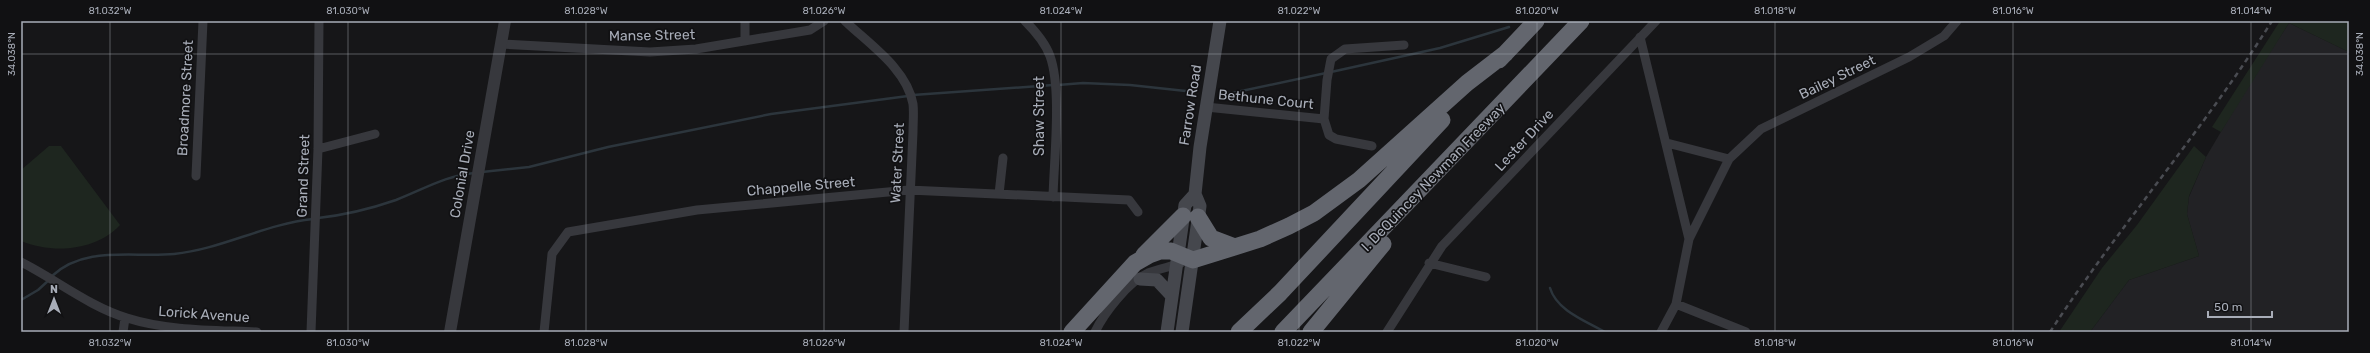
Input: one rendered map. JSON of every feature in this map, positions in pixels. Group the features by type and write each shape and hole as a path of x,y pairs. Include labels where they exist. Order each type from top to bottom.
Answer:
{"highway":[{"path":"1239,332 1280,293 1536,21"},
{"name":"I. DeQuincey Newman Freeway","path":"1283,332 1582,21"},
{"path":"1138,271 1149,255 1160,251 1182,259 1260,239 1289,226 1333,200 1359,180 1467,82 1506,53"},
{"path":"1311,332 1375,253 1483,134 1513,94"},
{"path":"1072,332 1138,271 1191,217 1211,238 1232,246"}],"main road":[{"name":"Farrow Road","path":"1167,332 1172,296 1191,217 1185,204 1195,194 1206,107 1220,21"},
{"name":"Farrow Road","path":"1182,259 1182,332"},
{"path":"1138,271 1157,280 1172,296"}],"street":[{"name":"Broadmore Street","path":"196,176 203,21"},
{"name":"Grand Street","path":"311,332 318,149 319,21"},
{"name":"Colonial Drive","path":"450,332 505,21"},
{"path":"745,21 745,41"},
{"name":"Manse Street","path":"501,44 650,52 696,49 810,30 824,21"},
{"name":"Water Street","path":"846,21 894,67 907,87 913,104 904,332"},
{"name":"Shaw Street","path":"1025,21 1036,32 1050,55 1056,79 1053,196"},
{"name":"Lester Drive","path":"1387,332 1442,246 1656,21"},
{"name":"Bailey Street","path":"1661,332 1676,304 1689,239 1729,159 1761,129 1909,56 1944,36 1957,21"},
{"name":"Bailey Street","path":"1640,37 1667,143 1689,239"},
{"name":"Bethune Court","path":"1372,146 1336,139 1330,135 1324,119 1327,80 1331,59 1345,49 1404,44"},
{"name":"Bethune Court","path":"1206,107 1324,119"},
{"path":"318,149 376,134"},
{"path":"1667,143 1729,159"},
{"path":"999,194 1003,158"},
{"name":"Chappelle Street","path":"544,332 552,254 568,232 697,210 909,190 1129,200 1138,212"},
{"name":"Lorick Avenue","path":"21,262 38,271 60,286 125,318 158,327 257,332"},
{"path":"1430,263 1486,276"},
{"path":"1095,332 1110,307 1138,271"},
{"path":"1676,304 1746,332"},
{"path":"123,332 125,318"}],"shaded area":[{"path":"2280,21 2349,21 2349,52 2289,23 2221,132 2212,127"},
{"path":"2289,23 2349,52 2349,332 2090,332 2129,280 2199,256 2187,214 2189,197 2206,157 2248,86"},
{"path":"49,146 61,146 120,225 110,234 87,245 74,248 47,248 21,241 21,170"},
{"path":"2194,146 2206,157 2189,196 2187,214 2199,256 2129,280 2090,332 2059,332 2102,268 2137,225"}],"waterway":[{"path":"1331,72 1440,48 1509,27"},
{"path":"1221,93 1232,93 1326,73"},
{"path":"1058,85 1083,83 1130,85 1195,92"},
{"path":"913,95 1053,85"},
{"path":"482,172 529,167 608,147 771,114 908,96"},
{"path":"318,218 377,206 445,180 465,174 475,173"},
{"path":"52,276 65,266 94,256 158,255 192,251 278,226 313,219"},
{"path":"21,300 38,290 49,280"},
{"path":"1550,288 1554,296 1565,309 1605,332"}],"railway":[{"path":"2050,332 2105,253 2246,61 2272,21"}]}
